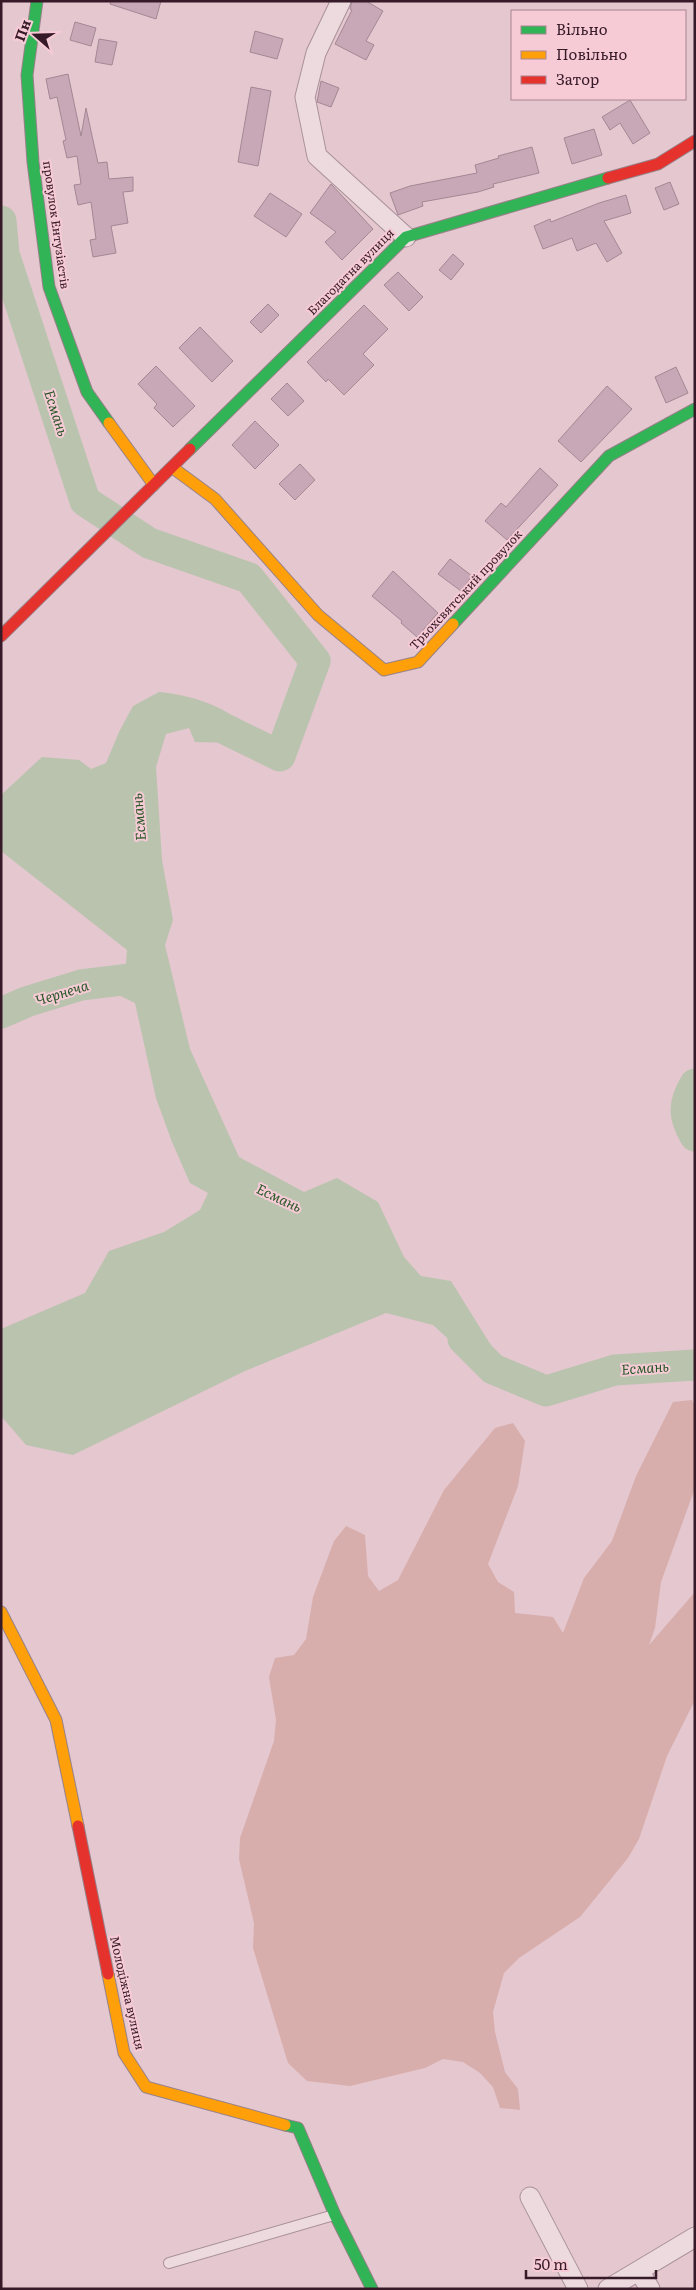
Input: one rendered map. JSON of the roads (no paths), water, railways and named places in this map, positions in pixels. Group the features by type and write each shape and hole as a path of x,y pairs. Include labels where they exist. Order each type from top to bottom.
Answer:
{"street":[{"name":"провулок Ентузіастів","path":"36,1 27,76 33,162 49,287 87,392 154,485"},
{"path":"341,1 316,53 305,96 316,156 406,237"},
{"name":"Благодатна вулиця","path":"1,636 406,237 658,164 695,141"},
{"name":"Трьохсвятський провулок","path":"173,468 214,499 318,615 384,670 418,662 609,456 695,409"},
{"name":"Молодіжна вулиця","path":"1,1612 56,1720 124,2053 146,2087 298,2128 335,2215 372,2289"},
{"path":"530,2197 578,2289"},
{"path":"608,2289 695,2238"},
{"path":"639,2271 650,2289"}],"lane":[{"path":"169,2263 335,2215"}],"water":[{"path":"159,692 181,695 222,709 243,724 263,748 238,743 195,742 189,728 166,734 156,767 162,860 173,920 165,945 190,1049 239,1157 304,1192 337,1178 378,1202 404,1257 421,1276 451,1281 497,1355 493,1369 466,1355 433,1325 386,1313 245,1371 73,1455 26,1445 1,1416 1,1329 85,1293 109,1251 164,1232 200,1210 208,1193 190,1183 172,1142 156,1098 135,1003 110,991 125,978 127,950 1,851 1,795 42,757 79,760 91,769 106,763 119,732 133,706"}],"waterway":[{"name":"Есмань","path":"1,221 4,254 85,501 149,543 249,578 315,661 280,756 225,729"},
{"name":"Чернеча","path":"1,1013 26,1002 81,985 154,976"},
{"name":"Есмань","path":"695,1084 688,1098 686,1110 688,1122 695,1136"},
{"name":"Есмань","path":"463,1339 493,1369 546,1391 615,1370 695,1365"}]}
